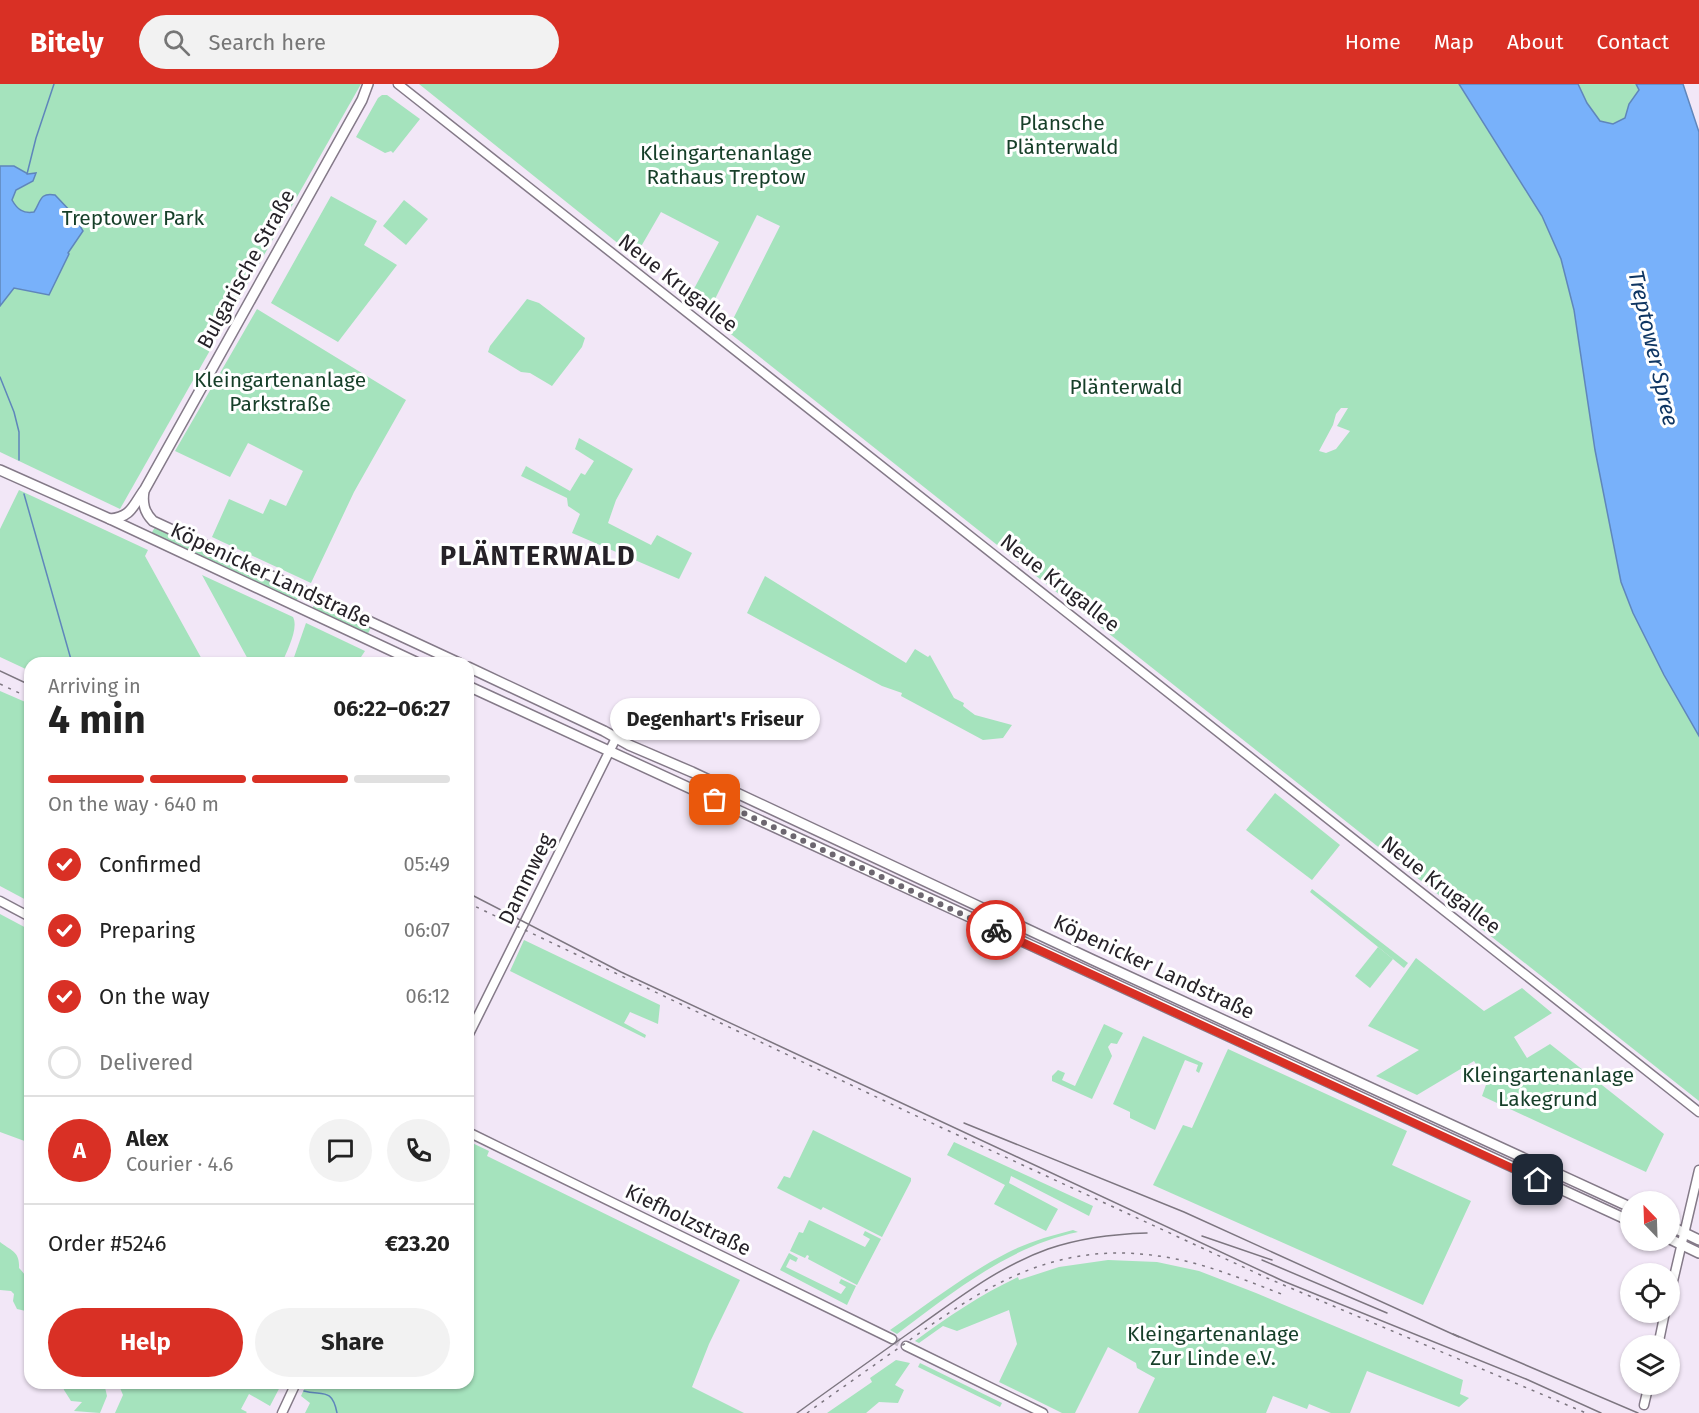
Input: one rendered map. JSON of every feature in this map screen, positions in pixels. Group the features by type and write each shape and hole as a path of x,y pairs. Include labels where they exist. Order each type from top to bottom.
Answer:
{"main road":[{"name":"Bulgarische Straße","path":"110,519 128,514 145,489 369,84"},
{"name":"Köpenicker Landstraße","path":"0,470 405,657"},
{"name":"Köpenicker Landstraße","path":"145,489 144,506 146,513 153,521 446,657"},
{"name":"Köpenicker Landstraße","path":"474,670 616,738 1620,1202"},
{"name":"Köpenicker Landstraße","path":"474,689 1620,1216"},
{"path":"1680,1231 1699,1240"},
{"path":"1681,1244 1699,1252"}],"street":[{"name":"Neue Krugallee","path":"398,84 1699,1112"},
{"name":"Dammweg","path":"474,1024 616,738"},
{"path":"0,901 24,914"},
{"name":"Kiefholzstraße","path":"474,1135 892,1339"},
{"path":"1677,1263 1699,1170"},
{"path":"906,1346 1043,1413"},
{"path":"282,1413 293,1389"},
{"path":"1644,1405 1646,1395"}],"green space":[{"name":"Treptower Park","path":"0,84 361,84 120,509 0,452"},
{"name":"Plänterwald","path":"419,84 1459,84 1542,216 1561,259 1574,310 1621,582 1633,613 1664,675 1699,736 1699,1101 727,331 780,226 757,215 707,315 688,300 719,242 661,212 635,257","holes":["1341,408 1348,408 1337,426 1350,431 1336,449 1326,453 1319,451 1333,425 1336,414"]},
{"path":"1578,84 1636,84 1639,90 1629,104 1625,118 1613,125 1600,121 1587,103"},
{"path":"387,95 420,119 393,153 391,151 385,153 356,137 378,98"},
{"path":"331,196 377,221 364,245 397,265 338,342 271,303"},
{"path":"404,200 428,219 406,245 383,226"},
{"path":"527,299 539,303 585,338 582,347 552,386 530,373 521,372 488,352 490,346"},
{"name":"Kleingartenanlage Parkstraße","path":"257,309 406,400 354,492 311,583 212,537 229,499 263,514 270,499 286,506 303,471 248,443 230,477 175,451"},
{"path":"579,438 633,469 616,500 608,523 651,545 657,535 692,553 679,579 572,533 580,514 568,506 567,498 521,476 526,466 570,491 581,473 585,475 594,461 575,449"},
{"path":"19,490 148,550 145,556 201,657 24,657 24,668 0,657 0,529"},
{"path":"155,527 300,594 296,602 151,534"},
{"path":"202,575 293,617 295,627 284,657 247,657"},
{"path":"765,576 906,663 915,649 928,657 930,655 954,698 964,703 963,706 975,715 1012,725 1003,738 983,740 901,696 902,693 882,686 747,613"},
{"path":"316,601 371,627 367,636 312,609"},
{"path":"306,623 365,651 361,657 294,657"},
{"path":"0,691 24,701 24,899 0,886"},
{"path":"1275,793 1340,845 1312,880 1246,830"},
{"path":"1312,889 1408,963 1404,968 1310,892"},
{"path":"0,914 24,927 24,1141 0,1132"},
{"path":"524,940 660,1005 658,1024 630,1012 624,1023 646,1035 645,1038 510,971"},
{"path":"1378,947 1393,959 1370,988 1355,976"},
{"name":"Kleingartenanlage Lakegrund","path":"1416,958 1484,1011 1522,988 1552,1013 1514,1037 1527,1058 1550,1044 1664,1134 1646,1172 1482,1096 1487,1082 1474,1061 1417,1095 1376,1076 1419,1050 1368,1026"},
{"path":"1104,1024 1123,1033 1117,1044 1111,1043 1108,1047 1112,1056 1092,1099 1052,1081 1052,1076 1058,1070 1065,1073 1062,1080 1075,1086"},
{"path":"1143,1036 1203,1063 1199,1073 1196,1071 1198,1065 1185,1060 1155,1130 1130,1118 1130,1112 1113,1104"},
{"path":"1228,1049 1407,1131 1392,1165 1471,1201 1423,1305 1153,1185 1183,1125 1192,1128"},
{"path":"813,1130 911,1178 882,1237 823,1207 821,1210 777,1188 784,1176 790,1178"},
{"path":"954,1142 1093,1206 1089,1216 1011,1176 1009,1183 1058,1209 1046,1231 994,1204 1005,1185 947,1155"},
{"path":"474,1144 489,1151 487,1156 740,1280 709,1344 692,1387 744,1413 305,1413 310,1403 301,1396 304,1389 474,1389"},
{"path":"809,1220 865,1247 870,1239 863,1235 865,1231 881,1239 857,1285 808,1259 809,1256 805,1258 790,1251 799,1232 803,1233"},
{"path":"1073,1230 1078,1232 1028,1248 982,1273 897,1334 890,1330 992,1261 1031,1242"},
{"path":"0,1242 16,1255 19,1268 24,1274 24,1311 17,1309 13,1301 14,1294 11,1291 0,1290"},
{"path":"789,1253 798,1258 796,1262 790,1259 786,1267 841,1294 846,1287 839,1283 841,1279 856,1286 847,1305 780,1270"},
{"name":"Kleingartenanlage Zur Linde e.V.","path":"1108,1260 1157,1262 1199,1271 1463,1380 1460,1394 1469,1398 1459,1407 1367,1371 1350,1413 1331,1413 1309,1404 1307,1409 1273,1396 1266,1413 1138,1413 1155,1378 1137,1368 1136,1363 1108,1347 1075,1413 1062,1413 999,1382 1017,1344 1009,1310 957,1331 943,1326 919,1343 915,1341 965,1306 1018,1277 1019,1280 1059,1267"},
{"path":"896,1360 910,1363 895,1385 904,1390 898,1403 879,1402 866,1413 827,1413 872,1382 870,1378"},
{"path":"920,1363 1002,1403 1000,1407 918,1367"},
{"path":"105,1389 107,1396 100,1413 74,1411 82,1402 71,1401 64,1390"},
{"path":"120,1389 279,1389 270,1406 249,1394 241,1409 246,1413 115,1413 123,1395"}],"water":[{"name":"Treptower Spree","path":"1459,84 1578,84 1587,103 1600,121 1613,124 1625,118 1629,104 1639,90 1636,84 1683,84 1699,132 1699,736 1664,675 1633,613 1621,582 1595,450 1574,310 1561,259 1542,216"},
{"path":"0,166 14,166 28,174 36,173 33,181 16,190 12,200 18,208 34,212 43,196 55,195 73,214 83,231 68,253 49,295 14,288 0,306"}],"waterway":[{"path":"27,174 54,84"},
{"path":"0,377 14,412 19,432 19,460"},
{"path":"24,494 70,657"},
{"path":"304,1391 329,1396 337,1413"}],"tunnel":[{"path":"892,1339 906,1346"}],"tram line":[{"path":"0,671 24,682"},
{"path":"474,896 621,972 1283,1281 1526,1379 1601,1413"},
{"path":"964,1123 1184,1212 1459,1337"},
{"path":"797,1413 965,1293 1013,1264 1048,1249 1084,1239 1147,1233"},
{"path":"1202,1236 1272,1260"},
{"path":"1262,1260 1387,1313"},
{"path":"1453,1334 1638,1413"}],"railway":[{"path":"0,684 24,695"},
{"path":"474,906 910,1113 1267,1278 1586,1413"},
{"path":"807,1413 969,1300 999,1283 1062,1260 1095,1254 1132,1253 1171,1258 1214,1269 1284,1295"}],"way so far":[{"path":"715,800 996,930"}],"place":[{"name":"Degenhart's Friseur","path":"715,800"}],"district":[{"name":"PLÄNTERWALD","path":"538,556"}],"route":[{"path":"996,930 1538,1180"}],"park label":[{"name":"Plansche Plänterwald","path":"1062,135"},
{"name":"Kleingartenanlage Rathaus Treptow","path":"726,165"}]}
